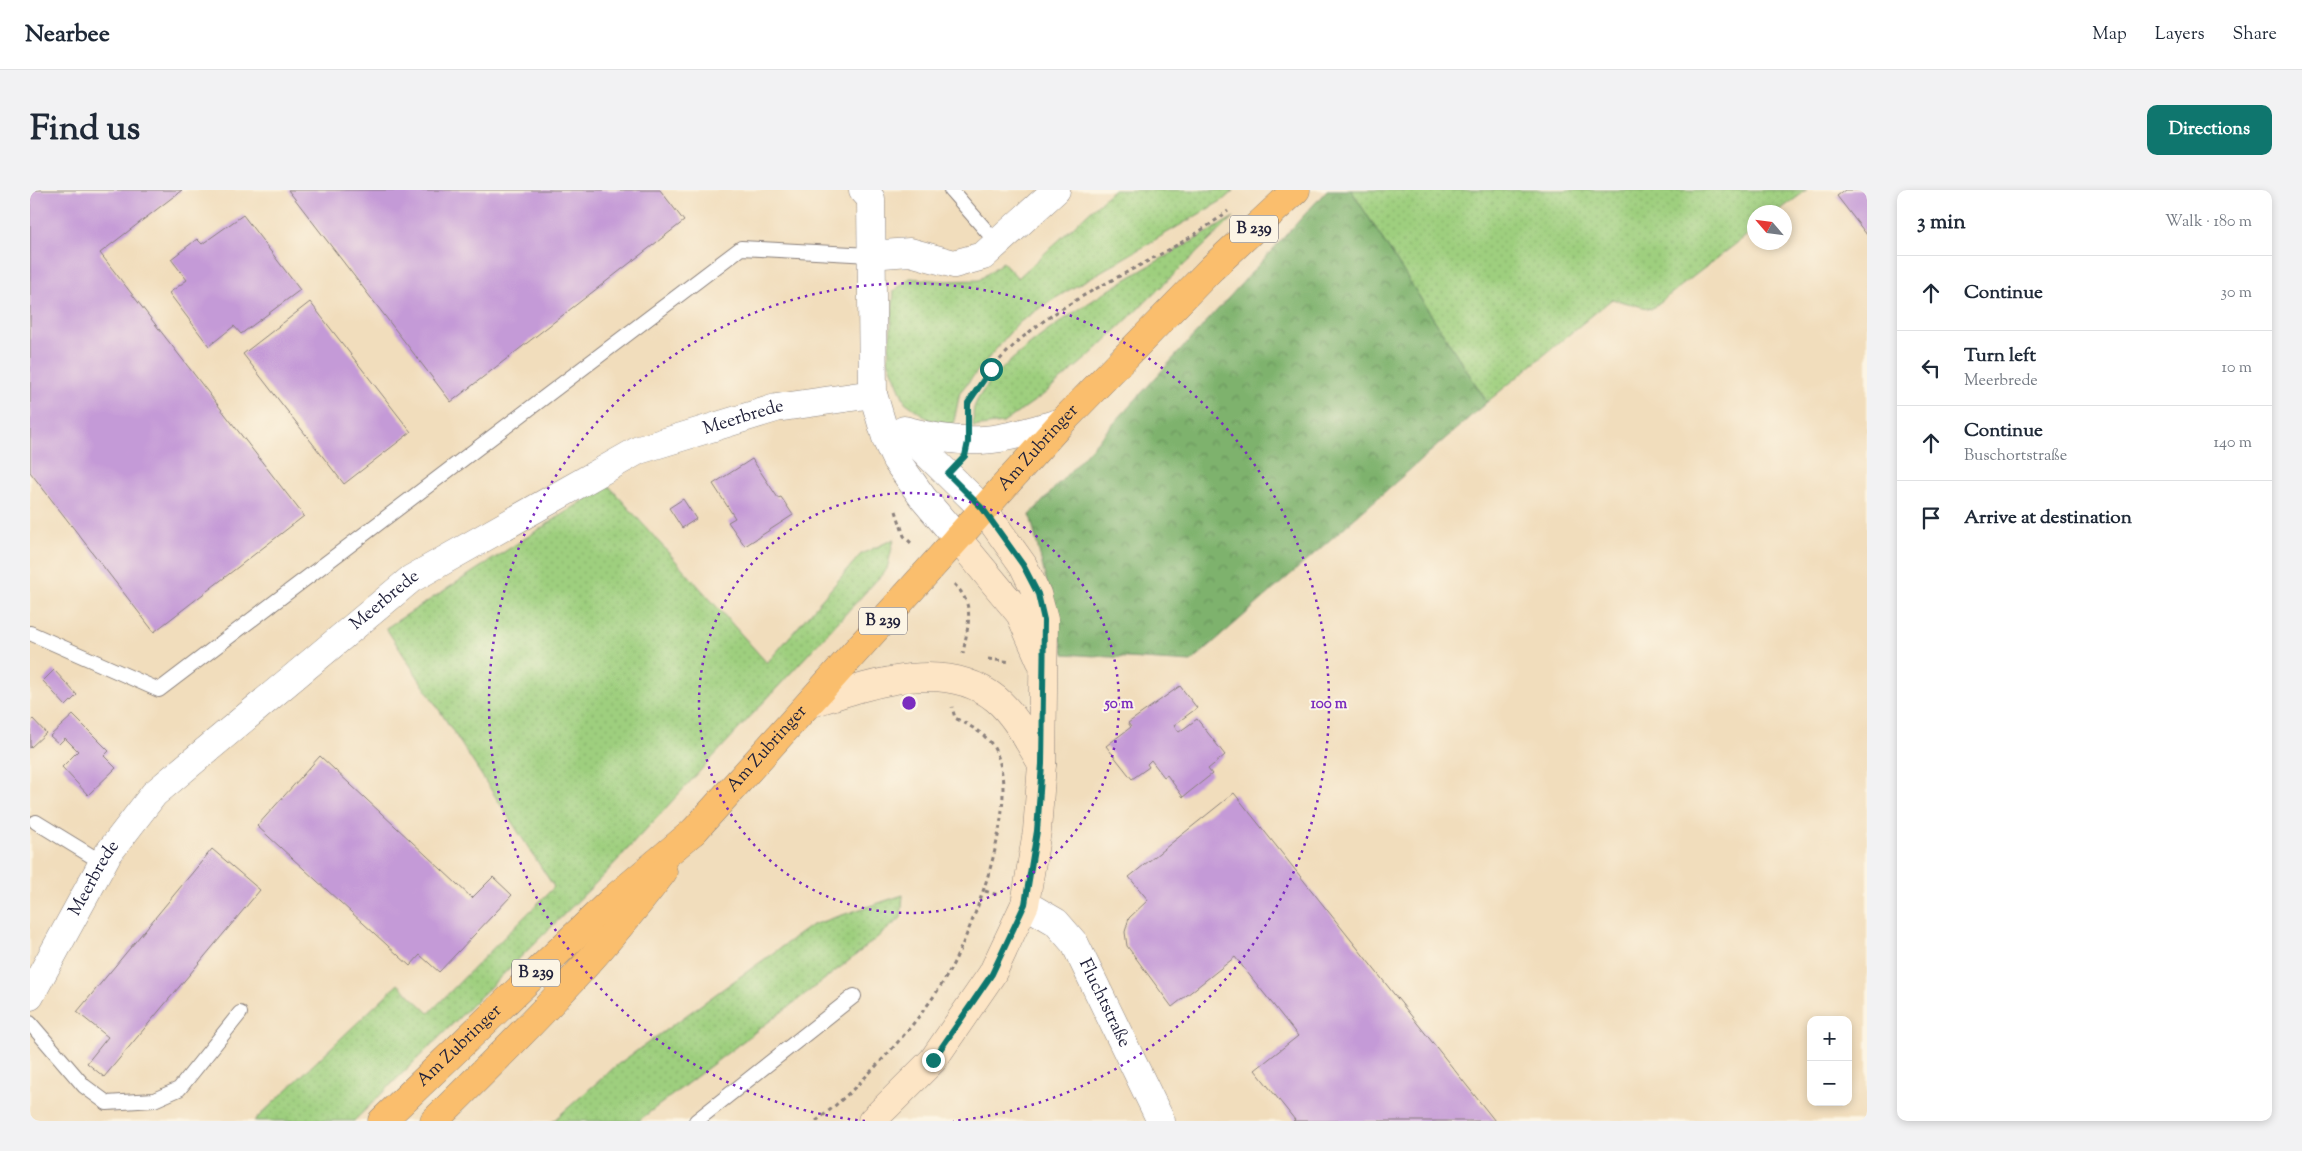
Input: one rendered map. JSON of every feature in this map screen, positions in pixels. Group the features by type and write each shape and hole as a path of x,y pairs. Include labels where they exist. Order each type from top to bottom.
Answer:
{"main road":[{"name":"Am Zubringer","path":"434,1121 506,1050 606,944 694,831 1062,422 1212,268 1296,190"},
{"path":"872,1121 933,1060 992,974 1025,904 1037,831 1042,764 1044,620 1038,594 1023,565 983,509"},
{"path":"957,538 1020,614 1043,666"},
{"path":"809,704 859,687 903,678 934,676 957,681 975,686 995,698 1017,722 1042,764"},
{"name":"Am Zubringer","path":"382,1121 612,900 694,831"}],"street":[{"path":"870,255 910,252 954,264 983,256 1056,190"},
{"path":"872,193 870,255 877,405 887,441 896,460 923,498 957,538"},
{"path":"877,405 983,509"},
{"name":"Meerbrede","path":"30,996 103,863 154,794 411,579 639,450 776,408 877,405"},
{"path":"904,430 935,438 968,442 987,441 1018,435 1062,422"},
{"name":"Fluchtstraße","path":"1025,904 1056,922 1075,944 1161,1121"}],"lane":[{"path":"951,190 997,243"},
{"path":"30,633 159,690 741,248 870,255"},
{"path":"32,822 103,863"},
{"path":"696,1121 854,996"},
{"path":"30,1023 84,1086 107,1103 154,1100 178,1089 240,1013"}],"path":[{"path":"968,442 968,403 991,369 1032,329 1082,296 1208,228 1235,206"},
{"path":"900,524 923,498"},
{"path":"934,565 964,594 970,610 962,656 971,657"},
{"path":"980,658 1043,666"},
{"path":"816,1121 866,1076 912,1024 949,973 985,891 1000,831 1002,778 994,748 976,729 955,718 951,710 957,681"}],"green space":[{"path":"1113,190 1234,190 1223,200 1047,303 1017,324 960,392 953,426 928,419 905,402 888,360 894,291 910,278 944,281 979,280 1003,262 1018,278"},
{"path":"1327,190 1351,190 1487,402 1191,662 1064,654 1030,515"},
{"path":"1351,190 1807,190 1787,205 1747,205 1747,235 1651,309 1612,299 1487,402"},
{"path":"1234,217 1089,356 1043,395 1003,423 973,427 975,405 991,380 1018,354 1091,301"},
{"path":"608,485 767,663 861,554 894,539 887,569 600,879 354,1121 254,1121 398,984 429,1013 554,887 386,628"},
{"path":"903,895 901,918 846,963 638,1121 553,1121 617,1065 812,925"}],"building":[{"path":"30,190 182,190 100,253 304,516 154,632 30,472"},
{"path":"288,190 660,190 684,221 451,402"},
{"path":"1845,190 1867,190 1867,235 1837,196"},
{"path":"243,215 300,290 241,334 234,326 209,346 169,293 187,280 171,259 197,239 202,244"},
{"path":"310,302 411,432 344,484 243,354"},
{"path":"752,459 778,498 781,497 793,515 745,546 728,522 735,518 713,484"},
{"path":"683,499 696,519 682,528 669,508"},
{"path":"54,670 77,695 66,706 43,681"},
{"path":"1180,686 1197,708 1174,725 1179,732 1197,719 1225,755 1208,769 1212,774 1183,797 1167,775 1164,777 1151,760 1147,764 1149,767 1132,779 1106,746 1131,727 1128,723"},
{"path":"73,715 109,751 104,756 116,768 88,795 62,767 78,751 65,738 59,744 50,736"},
{"path":"33,719 46,733 30,748 30,722"},
{"path":"320,756 472,898 493,877 512,895 439,972 420,955 410,966 257,826"},
{"path":"1234,793 1495,1121 1293,1121 1295,1120 1255,1070 1298,1036 1235,957 1172,1007 1127,946 1125,932 1129,918 1148,900 1129,877"},
{"path":"212,849 260,890 104,1077 87,1063 108,1037 77,1012"}],"route":[{"path":"933,1060 992,974 1025,904 1037,831 1042,764 1044,620 1038,594 1023,565 983,509 948,474 965,456 968,442 968,403 991,369"}]}
